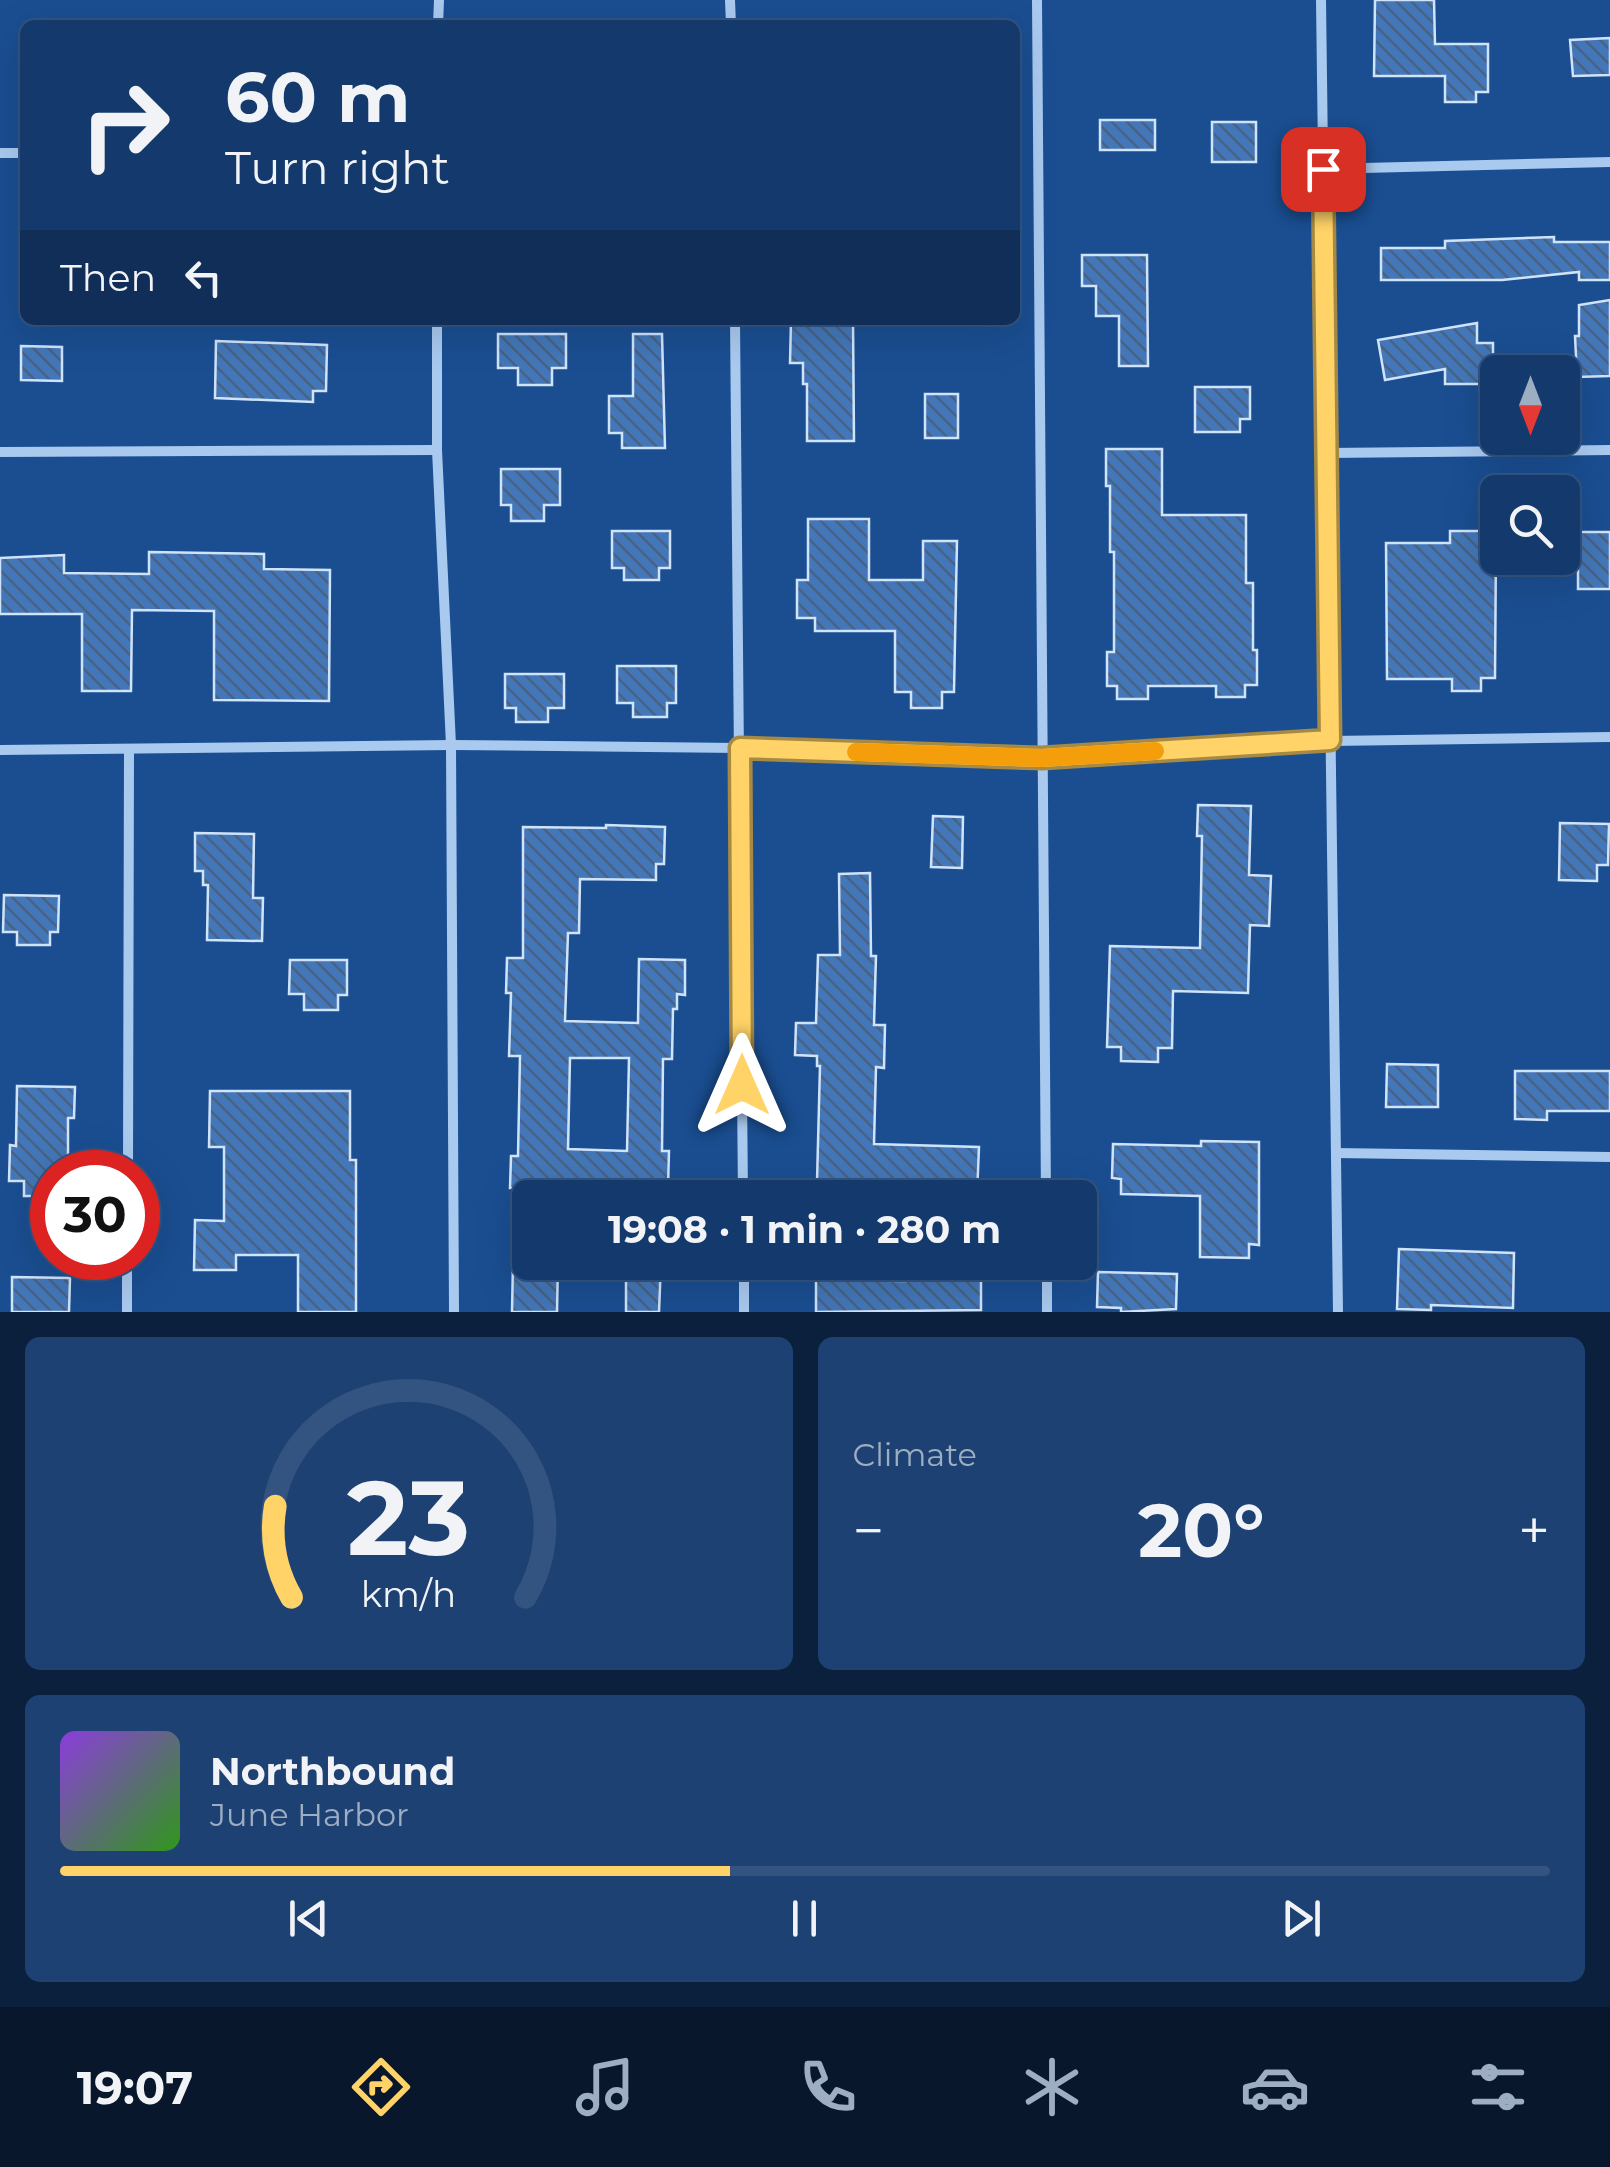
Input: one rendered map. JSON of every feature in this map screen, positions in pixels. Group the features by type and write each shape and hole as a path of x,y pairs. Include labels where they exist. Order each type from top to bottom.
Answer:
{"street":[{"path":"1036,0 1046,1180"},
{"path":"1321,0 1338,1312"},
{"path":"1323,169 1610,162"},
{"path":"437,325 437,450 451,745 454,1312"},
{"path":"734,325 743,1180"},
{"path":"0,452 437,450"},
{"path":"1327,453 1610,450"},
{"path":"0,750 451,745 740,748 1042,758 1330,740 1610,736"},
{"path":"128,1150 129,750"},
{"path":"1336,1153 1610,1156"},
{"path":"127,1312 128,1280"},
{"path":"744,1280 744,1312"},
{"path":"1046,1280 1047,1312"}],"building":[{"path":"1375,0 1434,0 1435,44 1488,44 1488,92 1476,92 1476,102 1445,102 1445,76 1374,76"},
{"path":"1610,38 1610,75 1573,76 1570,40"},
{"path":"1100,120 1155,120 1155,150 1100,150"},
{"path":"1212,122 1256,122 1256,162 1212,162"},
{"path":"1554,237 1554,242 1610,242 1610,280 1579,280 1579,272 1502,280 1381,280 1381,248 1445,248 1445,241"},
{"path":"1082,255 1147,255 1148,366 1119,366 1119,316 1096,316 1096,286 1082,286"},
{"path":"1610,300 1610,376 1580,377 1575,336 1579,336 1579,305"},
{"path":"1477,323 1477,343 1493,343 1493,355 1480,355 1480,384 1445,384 1445,369 1385,380 1378,340"},
{"path":"791,325 853,325 854,441 807,441 803,363 790,363"},
{"path":"498,334 566,334 566,368 552,368 552,385 518,385 518,368 498,368"},
{"path":"633,334 662,334 665,448 622,448 622,433 609,433 609,396 633,396"},
{"path":"216,341 327,345 326,391 313,391 313,402 215,398"},
{"path":"21,346 62,347 62,381 21,380"},
{"path":"1195,387 1250,387 1250,419 1240,419 1240,432 1195,432"},
{"path":"925,394 958,394 958,438 925,438"},
{"path":"1106,449 1162,449 1162,515 1246,515 1246,583 1253,583 1257,685 1245,685 1245,697 1216,697 1216,686 1148,686 1148,699 1117,699 1117,686 1107,686 1107,652 1114,652 1114,552 1110,552"},
{"path":"501,469 560,469 560,505 544,505 544,521 511,521 511,505 501,505"},
{"path":"808,519 869,519 869,580 923,580 923,541 957,541 954,692 942,692 942,708 911,708 911,692 895,692 895,631 815,631 815,618 797,618 797,580 808,580"},
{"path":"612,531 670,531 670,568 659,568 659,580 624,580 624,568 612,568"},
{"path":"1450,531 1480,531 1480,575 1496,575 1495,678 1481,678 1481,691 1452,691 1452,679 1387,679 1386,543 1450,543"},
{"path":"1580,532 1610,532 1610,589 1578,589"},
{"path":"149,552 264,554 264,569 330,570 329,701 214,700 214,611 132,610 131,691 82,691 82,614 0,614 0,558 64,555 64,573 149,574"},
{"path":"617,666 676,666 676,703 667,703 667,717 633,717 633,703 617,703"},
{"path":"505,674 564,674 564,708 548,708 548,722 516,722 516,708 505,708"},
{"path":"1198,805 1251,806 1249,875 1271,876 1269,926 1250,925 1248,993 1173,991 1172,1048 1158,1048 1158,1062 1121,1061 1121,1047 1107,1047 1110,946 1200,948 1202,836 1197,836"},
{"path":"933,816 963,817 962,868 931,867"},
{"path":"1560,823 1609,824 1608,865 1597,865 1597,881 1559,880"},
{"path":"523,827 665,827 664,864 656,864 656,880 580,879 579,933 568,933 565,1021 638,1023 639,959 685,960 685,995 677,994 677,1009 673,1009 672,1059 663,1059 662,1151 669,1151 668,1180 512,1180 510,1188 511,1156 518,1156 520,1056 509,1056 511,993 506,993 507,958 523,958","holes":["570,1058 629,1058 627,1151 568,1149"]},
{"path":"195,833 254,834 253,898 263,898 262,941 207,940 208,885 203,885 203,871 195,871"},
{"path":"870,873 871,956 876,956 874,1025 885,1025 884,1068 876,1067 874,1144 979,1147 978,1180 817,1180 820,1066 817,1056 795,1055 796,1023 816,1023 818,955 840,955 839,874"},
{"path":"4,895 59,896 58,932 50,932 50,945 17,945 17,932 3,932"},
{"path":"290,960 347,960 347,995 338,995 338,1010 304,1010 304,994 289,994"},
{"path":"1387,1064 1438,1065 1438,1107 1386,1107"},
{"path":"1515,1071 1610,1071 1610,1111 1547,1111 1547,1120 1515,1119"},
{"path":"17,1086 75,1087 74,1118 68,1118 68,1150 30,1150 30,1196 24,1196 24,1181 9,1181 10,1145 16,1146"},
{"path":"210,1091 350,1091 350,1160 356,1160 356,1312 298,1312 298,1255 236,1255 236,1270 194,1270 195,1220 224,1221 224,1147 209,1147"},
{"path":"1201,1141 1259,1142 1259,1245 1249,1244 1249,1258 1200,1257 1200,1196 1121,1194 1121,1179 1112,1178 1113,1144 1201,1146"},
{"path":"1399,1249 1514,1253 1513,1308 1431,1305 1431,1310 1397,1309"},
{"path":"1098,1272 1177,1274 1176,1309 1121,1312 1121,1308 1097,1307"},
{"path":"12,1277 70,1280 69,1312 12,1312"},
{"path":"513,1280 558,1280 557,1312 512,1312"},
{"path":"626,1280 660,1280 659,1312 626,1312"},
{"path":"816,1280 981,1280 981,1310 816,1312"}],"slow traffic":[{"path":"856,752 1042,758 1155,751"}],"route":[{"path":"742,1085 740,748 1042,758 1330,740 1323,169"}]}
